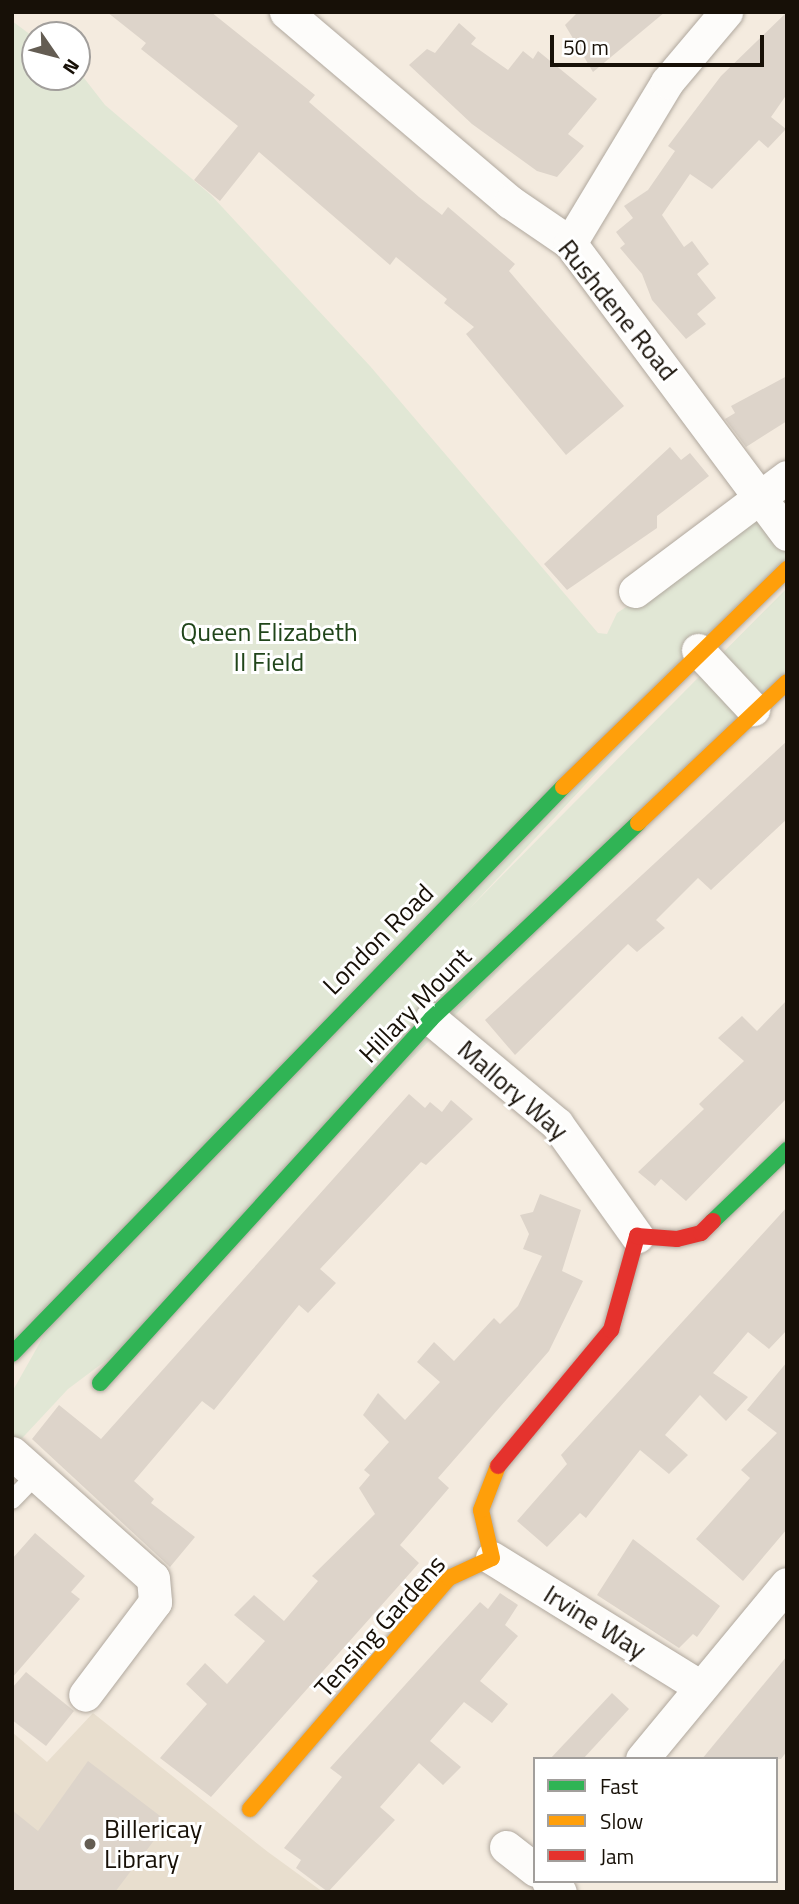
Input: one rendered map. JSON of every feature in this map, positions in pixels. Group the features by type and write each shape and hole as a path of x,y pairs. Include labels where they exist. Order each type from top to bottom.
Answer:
{"street":[{"name":"Rushdene Road","path":"286,12 510,202 570,243 787,534"},
{"path":"570,243 667,82 726,12"},
{"path":"635,591 757,495 787,477"},
{"name":"London Road","path":"12,1354 698,650 787,569"},
{"path":"698,650 754,709"},
{"name":"Hillary Mount","path":"100,1383 431,1019 754,709 787,682"},
{"name":"Mallory Way","path":"431,1019 558,1124 637,1236"},
{"path":"492,1558 481,1510 488,1486 498,1465 578,1376 611,1330 637,1236 677,1239 701,1233 787,1150"},
{"path":"24,1464 153,1578 155,1602 85,1695"},
{"name":"Irvine Way","path":"492,1558 699,1686"},
{"name":"Tensing Gardens","path":"250,1809 449,1578 492,1558"},
{"path":"644,1757 699,1686 787,1584"},
{"path":"506,1847 533,1868"}],"lane":[{"path":"12,1500 24,1464"}],"shaded area":[{"path":"93,1713 268,1852 323,1892 12,1892 12,1732 47,1762"}],"green space":[{"name":"Queen Elizabeth II Field","path":"12,21 21,28 21,91 91,91 91,87 105,105 211,195 370,366 598,633 607,634 617,613 661,584 787,477 787,569 468,910 787,588 787,682 124,1347 68,1389 12,1449 12,1392 60,1307 12,1354"}],"building":[{"path":"107,12 211,12 315,95 309,102 419,197 442,215 448,207 515,264 509,271 624,406 566,455 466,334 474,327 444,303 447,299 396,257 390,265 259,152 220,201 194,180 238,126 141,49 146,43"},
{"path":"578,12 665,12 593,72 565,25"},
{"path":"787,12 787,94 771,117 786,129 768,148 759,140 712,189 690,174 662,215 684,247 692,241 709,264 697,274 716,298 697,314 706,324 686,339 652,300 642,274 620,248 625,244 616,232 633,218 624,206 648,190 675,151 668,146 721,76"},
{"path":"459,23 476,38 471,44 508,70 523,51 533,59 538,51 597,99 568,134 584,146 557,177 537,171 472,124 409,65 427,49 435,53"},
{"path":"787,376 787,421 746,447 725,419 735,413 731,406"},
{"path":"670,447 681,460 690,453 709,476 657,516 657,528 567,590 544,564"},
{"path":"787,741 787,819 711,890 698,878 656,920 665,928 637,952 628,944 515,1055 485,1020"},
{"path":"787,1000 787,1098 686,1201 661,1179 655,1186 638,1172 704,1109 699,1104 744,1061 718,1038 742,1016 757,1031"},
{"path":"409,1094 425,1108 430,1102 442,1112 451,1100 473,1119 426,1165 421,1162 320,1269 336,1283 308,1313 299,1305 214,1410 202,1401 134,1481 154,1499 151,1503 195,1537 170,1567 32,1439 59,1405 101,1439"},
{"path":"540,1194 581,1210 562,1271 583,1281 549,1351 438,1478 449,1488 400,1545 419,1563 211,1797 160,1758 207,1704 186,1684 205,1663 227,1684 265,1641 234,1615 254,1595 284,1621 318,1581 312,1576 375,1514 359,1488 370,1475 364,1470 389,1442 363,1415 378,1393 405,1420 440,1382 417,1362 434,1342 454,1361 494,1318 500,1324 518,1306 542,1256 523,1249 529,1234 520,1215 533,1212"},
{"path":"787,1207 787,1330 769,1349 748,1332 713,1373 748,1397 726,1421 700,1395 665,1435 688,1455 669,1474 640,1450 586,1518 580,1513 547,1547 517,1521 567,1464 561,1455"},
{"path":"787,1362 787,1529 743,1581 696,1539 750,1478 741,1470 777,1433 747,1410"},
{"path":"35,1533 85,1576 71,1592 80,1599 12,1678 12,1559"},
{"path":"633,1539 720,1606 697,1637 693,1634 679,1648 597,1595"},
{"path":"500,1593 518,1605 505,1625 518,1636 480,1681 508,1704 492,1723 464,1702 430,1741 461,1767 443,1785 419,1763 380,1807 395,1820 328,1892 296,1868 301,1860 284,1848 342,1777 330,1768 480,1602 488,1609"},
{"path":"787,1656 787,1751 781,1759 704,1757"},
{"path":"26,1672 74,1711 46,1746 12,1720 12,1688"},
{"path":"612,1693 629,1709 585,1757 552,1757"},
{"name":"Billericay Library","path":"88,1761 168,1822 115,1892 12,1892 12,1810 38,1831"}],"traffic: fast":[{"path":"12,1354 563,787"},
{"path":"100,1383 431,1019 638,823"},
{"path":"713,1221 787,1150"}],"traffic: slow":[{"path":"563,787 787,569"},
{"path":"638,823 787,682"},
{"path":"250,1809 449,1578 492,1558 481,1510 498,1466"}],"traffic: jam":[{"path":"498,1466 611,1330 637,1236 677,1239 701,1233 713,1221"}],"place":[{"name":"Billericay Library","path":"90,1844"}]}
